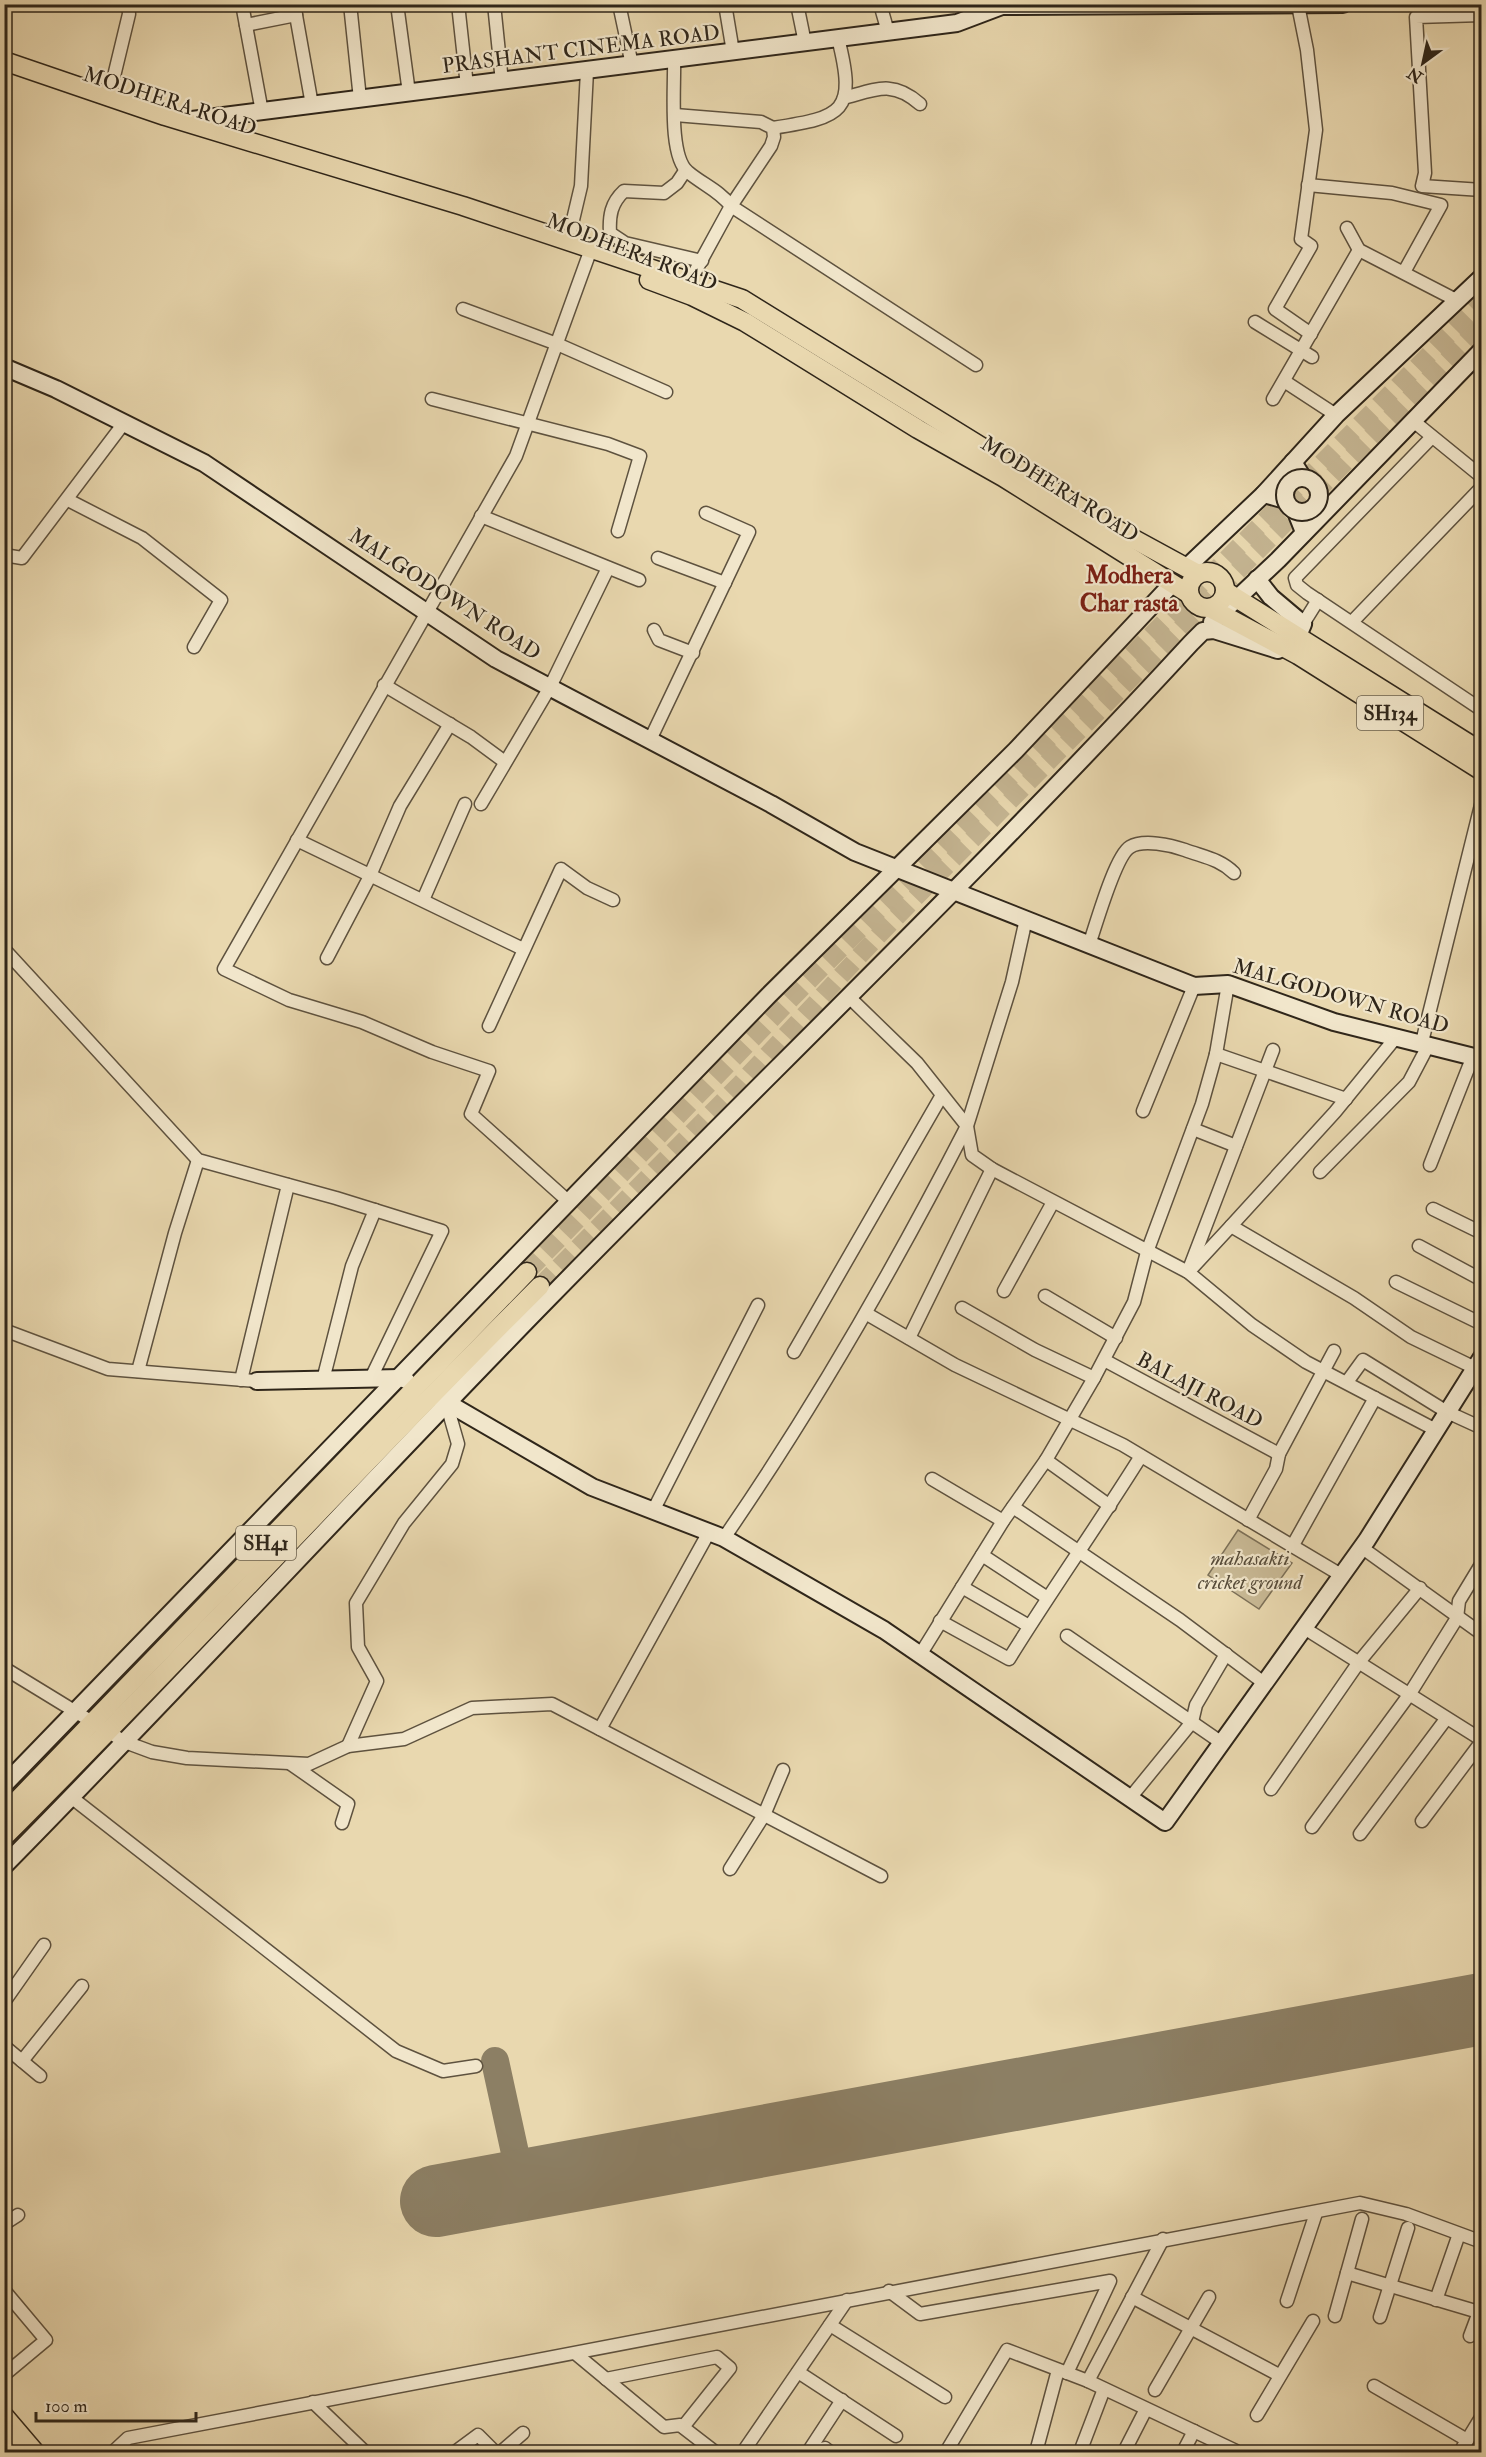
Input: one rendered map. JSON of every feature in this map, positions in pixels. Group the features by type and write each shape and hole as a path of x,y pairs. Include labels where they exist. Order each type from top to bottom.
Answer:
{"highway":[{"path":"4,2418 33,2452"},
{"path":"4,2436 19,2452"}],"main road":[{"path":"4,61 183,121 463,206 568,241 590,253 690,281 742,299 1006,471 1192,571 1210,572 1216,575 1221,579 1230,595 1482,752"},
{"name":"MODHERA ROAD","path":"4,73 590,253 692,296 745,322 918,429 1006,471 1171,585 1189,594"},
{"path":"1192,571 1189,594 1195,604 1299,639"},
{"path":"1215,611 1230,595"},
{"name":"SH134","path":"1299,639 1482,771"},
{"name":"SH41","path":"4,1838 117,1737 432,1394 520,1293 527,1272"},
{"name":"SH41","path":"520,1293 546,1290"},
{"name":"SH41","path":"4,1814 92,1722 432,1394"}],"street":[{"path":"109,97 129,14 128,4"},
{"path":"242,4 262,112"},
{"path":"350,4 360,99"},
{"path":"397,4 409,93"},
{"path":"458,4 467,86"},
{"path":"494,4 502,82"},
{"path":"619,4 632,65"},
{"path":"725,4 733,52"},
{"path":"797,4 805,43"},
{"path":"880,4 888,32"},
{"name":"PRASHANT CINEMA ROAD","path":"183,121 957,23 1002,5 1343,4"},
{"path":"1298,5 1307,50 1316,130 1301,239 1311,246 1275,309 1311,334"},
{"path":"246,25 295,10 312,105"},
{"path":"1482,15 1416,17 1425,173 1422,186 1482,190"},
{"path":"675,115 761,122 773,128 815,122 833,116 844,98 848,76 838,38"},
{"path":"674,60 675,151 685,171 725,198 731,206 976,365"},
{"path":"568,241 581,186 587,71"},
{"path":"844,98 875,89 894,89 905,91 920,104"},
{"path":"690,281 731,206 771,146 774,137 773,128"},
{"path":"685,171 677,183 664,193 624,191 615,200 609,218 610,233 625,243 702,261"},
{"path":"1308,185 1392,193 1441,205 1404,272"},
{"path":"1347,228 1359,250 1458,301"},
{"path":"1273,399 1307,354 1311,334 1359,250"},
{"path":"568,1201 471,1114 489,1071 432,1052 362,1022 289,1000 224,969 516,456 590,253"},
{"path":"1192,571 1336,415 1482,278"},
{"path":"463,309 557,345 666,392"},
{"path":"1255,322 1307,354"},
{"path":"1230,595 1257,579 1482,350"},
{"name":"MALGODOWN ROAD","path":"4,367 204,463 496,659 771,804 855,852 895,870 954,890 1194,987 1228,984 1334,1022 1425,1043 1477,1058"},
{"path":"1284,381 1336,415"},
{"path":"432,399 608,444 640,456 618,531"},
{"path":"1412,420 1431,438 1482,477"},
{"path":"4,555 22,558 124,423"},
{"path":"1431,438 1295,578 1297,585 1318,600 1482,710"},
{"path":"1293,462 1304,478 1314,483 1319,493 1335,499"},
{"path":"1304,478 1288,484 1291,506 1304,532"},
{"path":"1352,622 1482,487"},
{"path":"1264,494 1291,506 1313,509 1319,493"},
{"path":"68,500 142,538 221,600 194,647"},
{"path":"650,740 749,532 706,513"},
{"path":"482,516 639,580"},
{"path":"658,558 725,583"},
{"path":"481,804 550,687 608,568"},
{"path":"1257,579 1299,639"},
{"path":"6,1781 785,979 1016,750 1171,585"},
{"path":"1299,639 1318,600"},
{"path":"432,1394 546,1290 850,998 1203,631 1215,611"},
{"path":"654,630 659,640 693,653"},
{"path":"1203,631 1214,630 1299,639"},
{"path":"384,685 450,724 505,762"},
{"path":"327,958 370,875 400,806 450,724"},
{"path":"1320,1172 1409,1082 1425,1043 1482,801"},
{"path":"423,900 465,804"},
{"path":"297,840 524,949"},
{"path":"1089,945 1113,876 1127,849 1134,845 1176,847 1222,862 1234,873"},
{"path":"489,1026 561,868 587,888 613,900"},
{"path":"600,1729 717,1535 773,1467 867,1314 967,1126 1012,982 1026,919"},
{"path":"4,949 198,1160 442,1231 371,1378"},
{"path":"920,1655 1003,1521 1046,1460 1094,1378 1134,1302 1147,1252 1193,1129 1216,1054 1228,984"},
{"path":"1143,1111 1194,987"},
{"path":"850,998 917,1063 967,1126 972,1155 992,1169 1188,1272 1252,1325 1306,1362 1436,1430"},
{"path":"1188,1272 1346,1099 1397,1036"},
{"path":"1188,1272 1273,1050"},
{"path":"1216,1054 1346,1099"},
{"path":"1430,1166 1477,1058"},
{"path":"794,1352 942,1095"},
{"path":"1193,1129 1236,1146"},
{"path":"138,1371 175,1233 198,1160"},
{"path":"909,1338 992,1169"},
{"path":"249,1381 288,1185"},
{"path":"1004,1291 1053,1202"},
{"path":"1433,1209 1482,1233"},
{"path":"323,1380 352,1266 375,1210"},
{"path":"4,1330 108,1369 249,1381 400,1377 592,1487 717,1535 884,1630 1165,1822 1361,1547 1478,1363 1411,1337 1354,1298 1231,1226"},
{"path":"1419,1246 1482,1280"},
{"path":"510,1262 520,1293"},
{"path":"1396,1282 1482,1324"},
{"path":"1045,1296 1116,1338"},
{"path":"653,1511 758,1305"},
{"path":"962,1308 1035,1350 1094,1378"},
{"path":"867,1314 955,1365 1141,1456 1341,1575"},
{"path":"1248,1520 1276,1468 1279,1454 1334,1351"},
{"name":"BALAJI ROAD","path":"1104,1360 1279,1454"},
{"path":"1347,1382 1363,1360 1447,1412 1482,1428"},
{"path":"348,1746 377,1681 358,1647 356,1603 404,1523 452,1464 458,1444 432,1394"},
{"path":"1293,1545 1375,1398"},
{"path":"940,1621 1009,1659 1046,1597 1080,1553 1141,1456"},
{"path":"1046,1460 1110,1506"},
{"path":"933,1479 1003,1521"},
{"path":"1013,1507 1226,1654 1264,1683"},
{"path":"1361,1547 1482,1634"},
{"path":"982,1555 1046,1597"},
{"path":"1312,1827 1409,1695 1457,1618 1459,1601 1482,1563"},
{"path":"962,1587 1029,1626"},
{"path":"1271,1789 1359,1662 1420,1588"},
{"path":"1304,1628 1482,1741 1422,1821"},
{"path":"1067,1636 1222,1743"},
{"path":"1130,1798 1192,1722 1196,1705 1226,1654"},
{"path":"4,1668 74,1713 117,1737 152,1752 187,1758 309,1764 348,1746 404,1739 472,1708 552,1704 881,1876"},
{"path":"1360,1834 1446,1719"},
{"path":"4,1866 71,1797 117,1737"},
{"path":"290,1763 348,1804 342,1823"},
{"path":"730,1869 764,1815 783,1770"},
{"path":"71,1797 396,2051 443,2071 476,2066"},
{"path":"4,1838 20,1851"},
{"path":"4,2002 44,1945"},
{"path":"22,2061 82,1986"},
{"path":"4,2046 40,2076"},
{"path":"113,2452 128,2438 576,2354 889,2291 1360,2203 1406,2214 1482,2242"},
{"path":"1287,2301 1316,2213"},
{"path":"4,2224 18,2215"},
{"path":"1335,2316 1362,2219"},
{"path":"1380,2317 1408,2228"},
{"path":"1436,2300 1459,2234"},
{"path":"1088,2381 1163,2239"},
{"path":"1347,2273 1436,2300 1481,2310 1470,2336"},
{"path":"889,2291 920,2314 1110,2281 1062,2371 1036,2452"},
{"path":"4,2290 46,2340 4,2375"},
{"path":"1132,2296 1279,2375"},
{"path":"1155,2390 1209,2297"},
{"path":"743,2452 847,2300"},
{"path":"1257,2415 1313,2321"},
{"path":"830,2325 945,2397"},
{"path":"952,2450 962,2423 1007,2350 1088,2381 1236,2451"},
{"path":"576,2354 664,2427 680,2425 715,2452"},
{"path":"606,2379 717,2357 730,2368 683,2427"},
{"path":"798,2372 896,2436"},
{"path":"1374,2386 1467,2440"},
{"path":"1080,2452 1104,2389"},
{"path":"809,2452 842,2400"},
{"path":"314,2402 366,2452"},
{"path":"1124,2452 1146,2409"},
{"path":"1460,2452 1482,2416"},
{"path":"1183,2452 1194,2431"},
{"path":"501,2452 523,2433"},
{"path":"455,2452 478,2435 495,2452"},
{"path":"809,2452 825,2448 830,2452"}],"green space":[{"name":"mahasakti cricket ground","path":"1238,1530 1292,1563 1259,1609 1208,1575"}],"taxiway":[{"path":"495,2061 522,2185"}],"runway":[{"path":"436,2201 1482,2009"}],"tunnel":[{"path":"527,1272 794,996 1482,301"},
{"path":"540,1286 741,1083 879,935 1051,759 1482,325"}],"district":[{"name":"Modhera Char rasta","path":"1129,589"}]}
